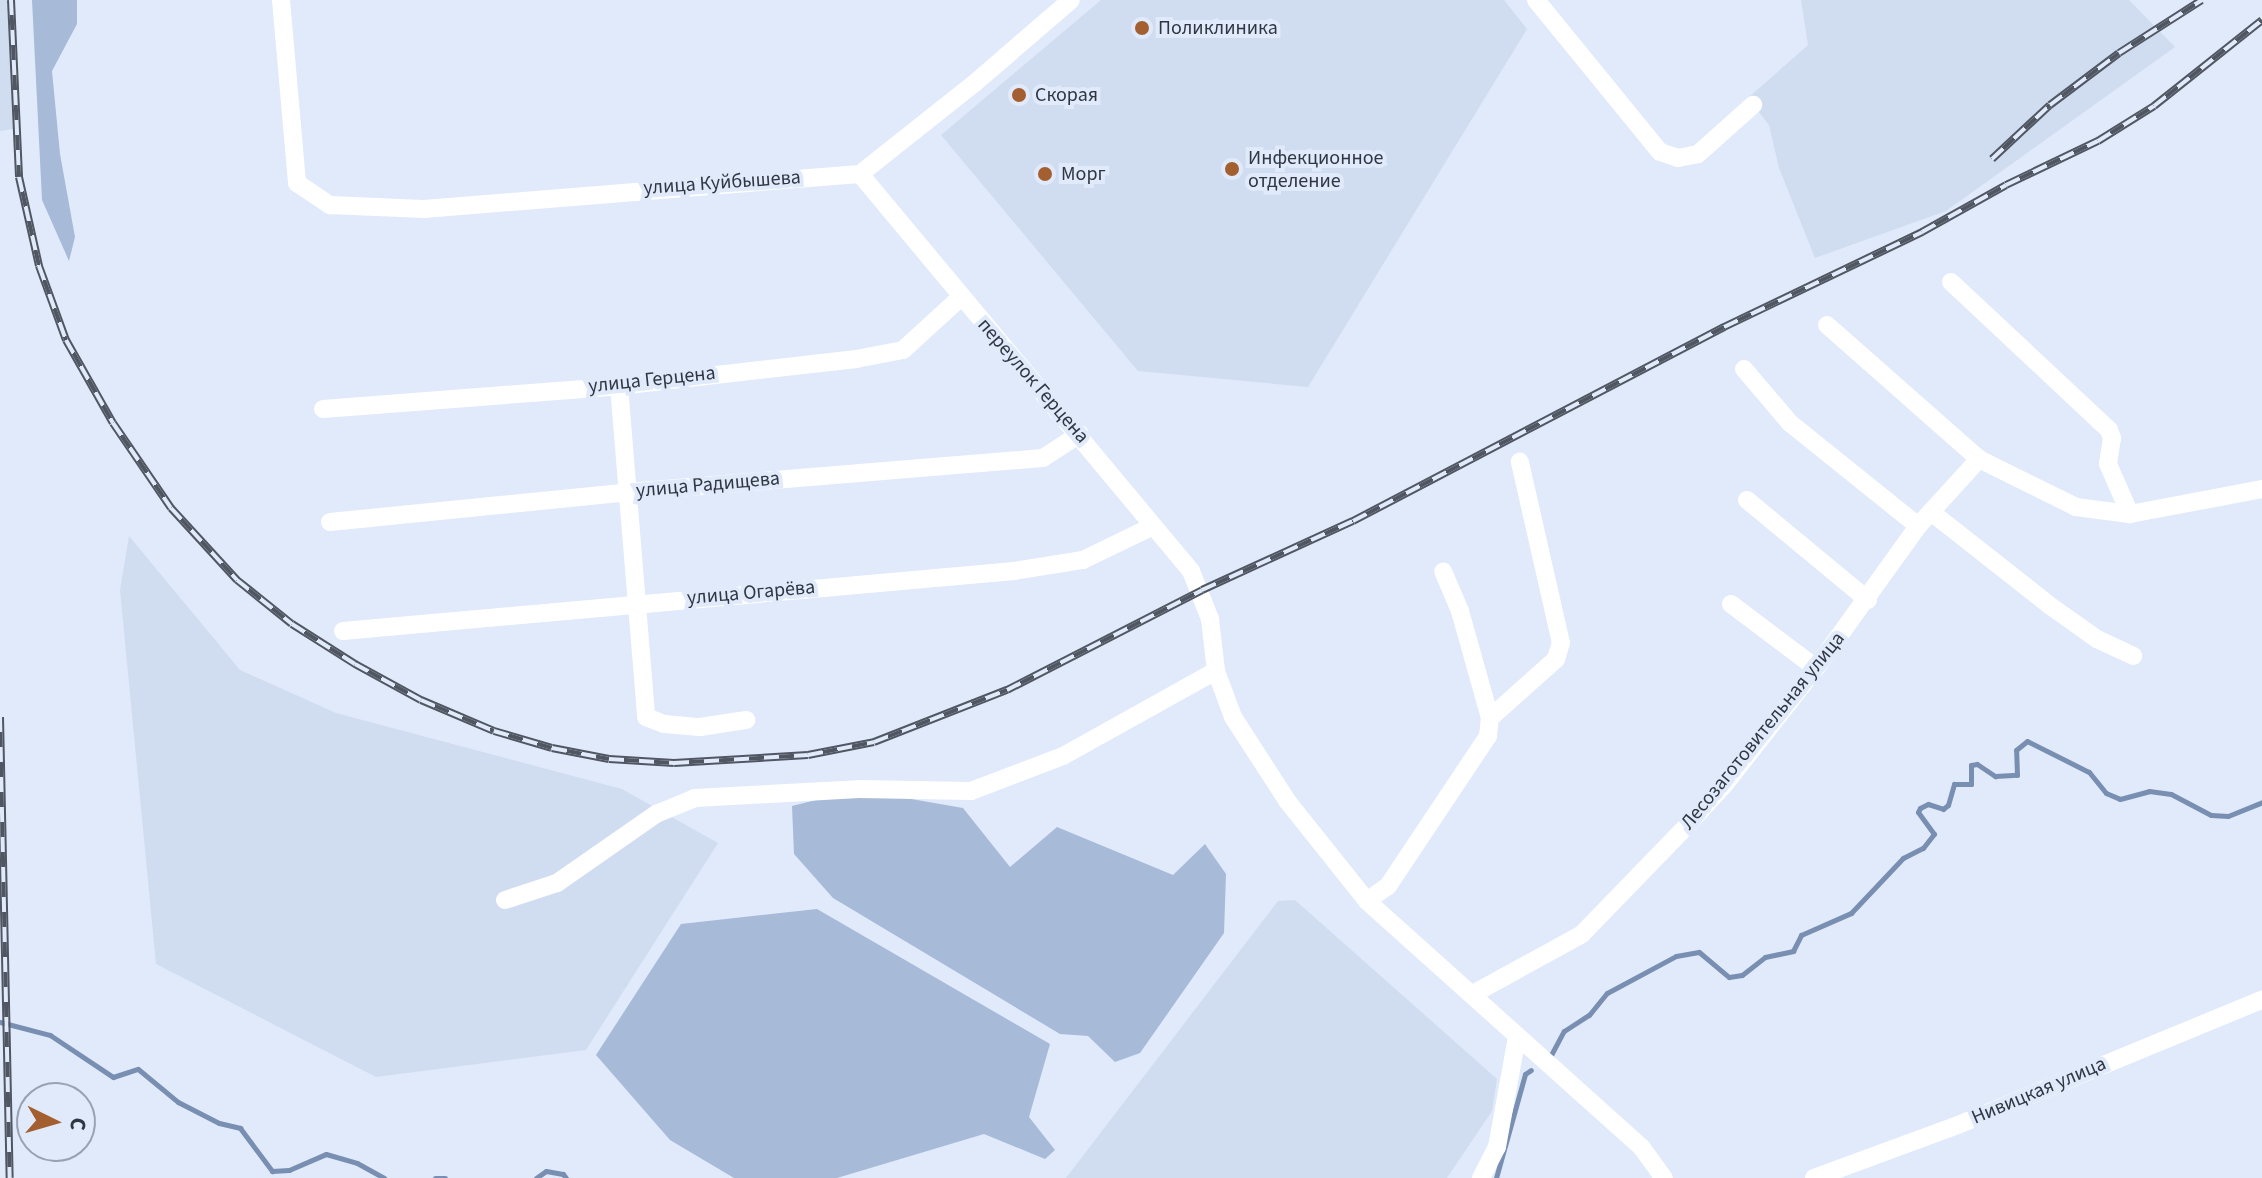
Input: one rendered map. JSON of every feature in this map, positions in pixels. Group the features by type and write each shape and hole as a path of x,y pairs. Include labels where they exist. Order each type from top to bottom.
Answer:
{"street":[{"name":"улица Куйбышева","path":"281,0 297,183 330,205 424,209 860,174"},
{"path":"1536,0 1660,152 1678,158 1698,154 1753,105"},
{"path":"860,174 976,82 1061,3"},
{"name":"переулок Герцена","path":"860,174 1080,434 1151,527 1191,571 1202,590 1210,619 1216,671"},
{"path":"1951,282 2109,430 2112,438 2108,464 2130,514"},
{"name":"улица Герцена","path":"323,409 619,386 856,359 903,350 961,297"},
{"path":"1827,325 1979,459 2076,507 2130,514 2262,489"},
{"path":"1744,369 1790,423 2097,639 2133,656"},
{"path":"619,386 646,717 664,724 700,727 746,720"},
{"name":"улица Радищева","path":"330,522 629,492 1043,458 1080,434"},
{"name":"Лесозаготовительная улица","path":"1473,994 1582,934 1725,784 1868,600 1925,519 1979,459"},
{"path":"1490,718 1556,659 1561,643 1520,462"},
{"path":"1747,500 1868,600"},
{"name":"улица Огарёва","path":"343,631 1014,571 1083,560 1151,527"},
{"path":"1367,901 1388,886 1488,736 1490,718 1460,611 1443,571"},
{"path":"1731,604 1816,668"},
{"path":"505,900 557,883 656,814 695,798 859,789 971,791 1063,756 1216,671 1233,717 1288,802 1367,901 1642,1148 1664,1178"},
{"name":"Нивицкая улица","path":"1814,1178 1958,1125 2262,1000"},
{"path":"1481,1178 1497,1147 1517,1037"}],"shaded area":[{"path":"0,0 7,0 13,129 0,131"},
{"path":"32,0 77,0 77,24 52,71 60,154 75,237 69,261 42,200"},
{"path":"1101,0 1504,0 1527,29 1308,387 1138,371 941,135"},
{"path":"1801,0 2129,0 2175,47 1946,211 1815,258 1779,168 1769,125 1748,98 1808,45"},
{"path":"129,536 240,670 336,713 622,789 718,843 586,1050 376,1077 156,964 120,590"},
{"path":"894,796 963,808 1010,867 1057,827 1173,875 1205,844 1226,874 1224,933 1140,1053 1115,1062 1088,1036 1060,1034 833,898 794,854 792,806 820,799"},
{"path":"1295,900 1497,1079 1492,1111 1447,1178 1066,1178 1278,901"},
{"path":"817,909 1050,1044 1029,1117 1055,1150 1045,1159 984,1134 837,1178 734,1178 670,1140 596,1055 681,924"}],"waterway":[{"path":"1547,1056 1551,1055 1564,1031 1589,1015 1607,993 1676,956 1699,952 1729,977 1742,975 1765,957 1793,951 1801,935 1851,913 1903,858 1923,848 1934,834 1918,812 1920,808 1928,804 1943,809 1948,805 1954,784 1971,784 1971,765 1977,764 1995,776 2017,775 2016,750 2027,741 2089,772 2106,793 2120,799 2149,791 2171,794 2211,815 2228,816 2262,802"},
{"path":"0,1022 50,1035 113,1077 138,1069 178,1102 219,1123 240,1128 272,1171 289,1170 326,1154 357,1163 384,1178"},
{"path":"1496,1178 1525,1074 1531,1070"},
{"path":"536,1178 546,1171 563,1174 566,1178"},
{"path":"435,1178 445,1178"}],"railway":[{"path":"11,0 19,177 39,266 66,340 113,423 171,508 237,580 292,624 355,664 421,700 494,731 552,748 609,759 674,763 808,755 874,742 1007,690 1202,590 1353,521 1724,327 1922,232 2006,185 2098,141 2154,106 2262,20"},
{"path":"1992,159 2050,105 2119,53 2202,0"},
{"path":"0,717 10,1178"}],"place":[{"name":"Поликлиника","path":"1142,28"},
{"name":"Скорая","path":"1019,95"},
{"name":"Инфекционное отделение","path":"1232,169"},
{"name":"Морг","path":"1045,174"}]}
